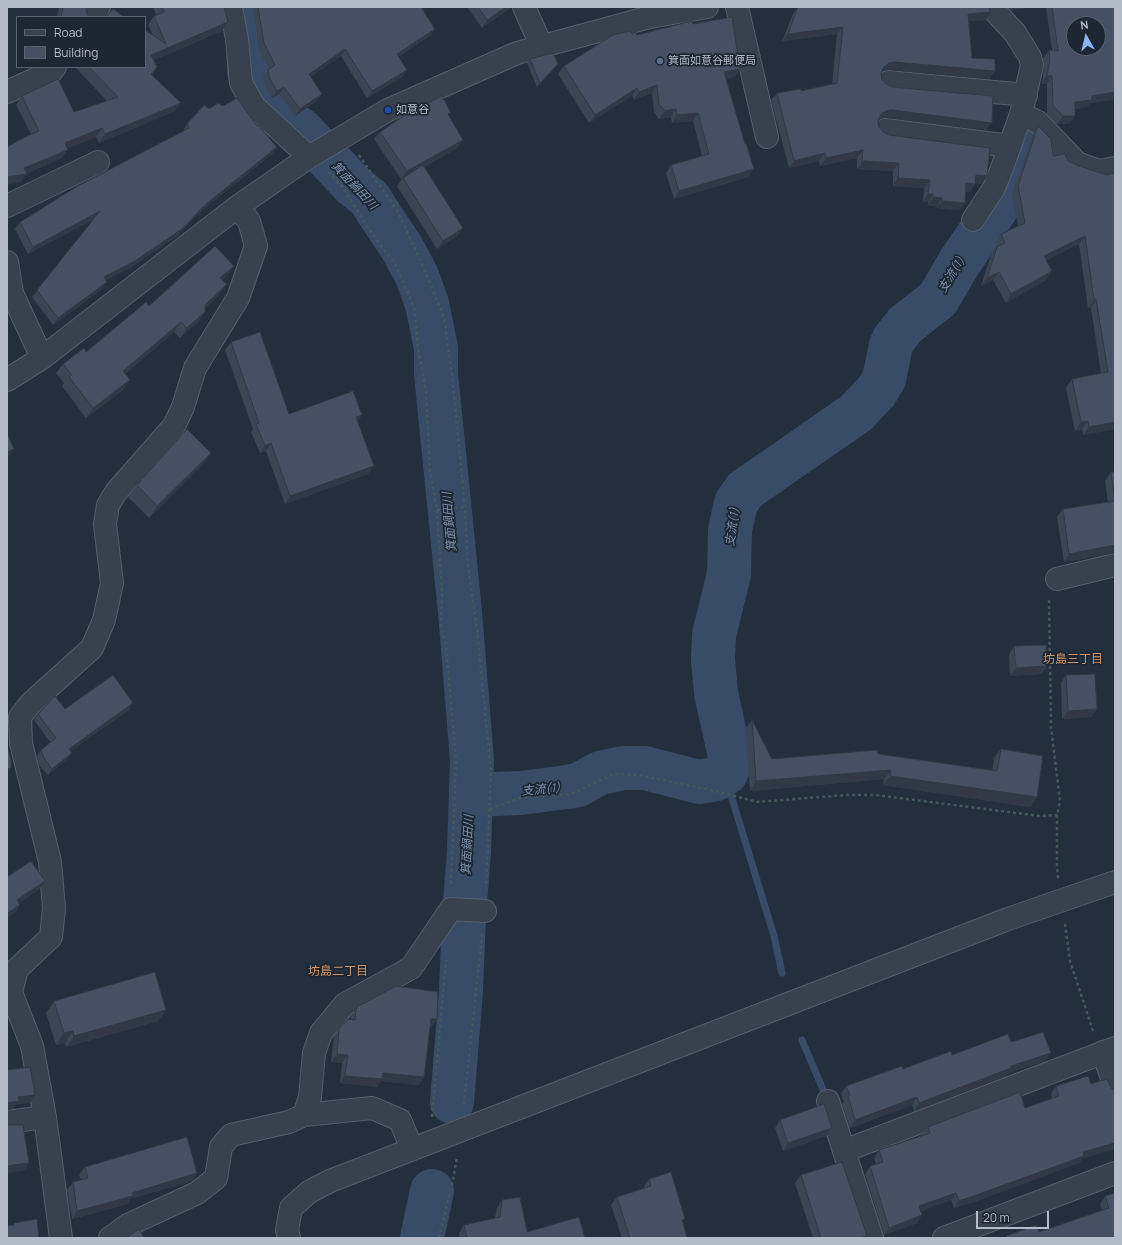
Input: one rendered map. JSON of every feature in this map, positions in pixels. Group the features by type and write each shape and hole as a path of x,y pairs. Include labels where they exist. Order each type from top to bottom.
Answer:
{"street":[{"path":"93,16 99,7"},
{"path":"231,7 237,39 241,83 254,106 312,155"},
{"path":"524,7 541,45"},
{"path":"7,380 42,358 237,207 312,155 388,110 517,53 541,45 650,17 706,7"},
{"path":"737,7 767,137"},
{"path":"973,220 994,188 1010,146 1024,104 1032,65 1030,57 1015,33 991,7"},
{"path":"7,92 51,72 54,68"},
{"path":"888,82 1024,104 1038,122 1077,163 1099,170 1115,168"},
{"path":"885,130 1010,146"},
{"path":"7,206 98,162"},
{"path":"61,1238 45,1117 32,1046 11,992 17,969 51,937 54,908 50,862 21,743 20,717 30,704 92,648 104,620 112,582 105,524 108,505 116,492 174,426 183,407 195,368 238,298 256,246 249,221 237,207"},
{"path":"7,262 12,293 42,358"},
{"path":"1057,579 1115,565"},
{"path":"289,1238 287,1230 291,1208 309,1192 330,1181 993,924 1115,882"},
{"path":"304,1115 310,1097 314,1053 321,1033 345,1004 411,968 453,909 482,911"},
{"path":"844,1151 1109,1050 1115,1087"},
{"path":"828,1101 872,1238"},
{"path":"110,1238 128,1225 197,1193 216,1178 221,1147 231,1135 289,1122 304,1115 372,1108 400,1120 412,1150"},
{"path":"7,1122 45,1117"},
{"path":"944,1238 1115,1172"}],"path":[{"path":"340,138 398,212 444,317 452,375 468,567 478,636 491,773 490,807 482,911 462,1130 453,1180 439,1238"},
{"path":"312,155 342,186 368,228 396,266 414,307 418,348 426,391 430,471 438,509 442,591 441,626 446,645 456,762 453,909"},
{"path":"438,509 464,507"},
{"path":"1057,579 1049,591 1051,727 1060,801 1057,815 1057,866 1070,961 1092,1028 1109,1050"},
{"path":"490,807 520,798 572,794 614,774 638,775 720,792 757,802 876,795 1040,816 1057,815"},
{"path":"435,1096 446,955"}],"building":[{"path":"63,7 86,7 88,16 61,16"},
{"path":"162,7 224,7 228,22 151,55 157,67 151,74 181,103 105,134 102,128 65,143 68,150 24,168 27,174 7,177 7,147 39,131 22,96 58,79 74,112 118,97 90,68 146,68 146,31 166,44 154,16 164,12"},
{"path":"258,7 421,7 435,29 397,54 407,70 372,91 345,49 309,74 322,94 300,109 284,87 277,91 270,79 268,70 275,65 264,43"},
{"path":"478,7 506,7 487,20"},
{"path":"798,7 988,7 991,12 968,14 972,58 995,59 995,71 895,62 889,63 884,67 881,73 882,80 892,87 993,96 992,123 892,110 881,114 878,121 879,127 883,132 889,135 990,148 987,176 976,175 975,184 966,183 965,203 942,201 942,198 933,197 933,194 928,194 930,180 898,178 899,163 862,161 863,150 826,158 825,153 794,161 777,93 801,89 801,91 837,83 843,27 788,34"},
{"path":"1052,7 1115,7 1115,92 1092,96 1092,100 1075,102 1075,116 1063,116 1053,106 1052,76 1047,76 1050,60 1049,50 1058,51"},
{"path":"113,9 123,16 107,16"},
{"path":"732,17 740,69 724,72 745,144 746,143 754,169 679,191 671,165 709,154 698,113 677,115 676,109 665,111 659,104 657,85 639,92 637,88 595,115 564,66 613,35 630,31 632,34 636,32 637,35 692,21 693,24"},
{"path":"553,53 558,64 540,83 530,59"},
{"path":"442,96 451,113 448,114 463,140 407,171 380,132 408,113"},
{"path":"237,98 257,126 258,125 277,147 206,204 182,229 135,261 104,277 107,282 58,318 37,290 100,211 33,247 20,222 76,187 189,128 187,124 204,105 209,109 218,103 223,106"},
{"path":"1038,126 1051,139 1053,156 1065,154 1068,161 1079,166 1107,175 1115,173 1115,422 1089,427 1088,421 1081,422 1072,379 1108,372 1096,299 1094,300 1085,236 1044,256 1052,271 1011,294 999,272 987,278 997,247 1005,243 1001,234 1025,223 1018,186"},
{"path":"423,165 463,228 443,241 403,178"},
{"path":"215,246 234,266 220,278 227,284 205,305 205,312 187,328 181,322 123,371 130,380 93,408 69,377 72,375 63,364 84,348 86,352 146,302 149,306"},
{"path":"260,332 289,414 353,391 362,415 356,417 374,466 290,496 271,443 265,446 256,424 259,423 231,342"},
{"path":"187,429 211,453 157,506 137,485"},
{"path":"7,433 14,449 7,452"},
{"path":"1111,472 1115,472 1115,500"},
{"path":"1115,501 1115,545 1069,554 1063,509"},
{"path":"1046,645 1047,666 1016,668 1014,646"},
{"path":"1095,674 1097,709 1068,711 1066,675"},
{"path":"113,675 133,703 69,749 72,753 52,769 44,758 41,750 56,738 38,714 55,696 65,709"},
{"path":"752,720 772,759 877,750 878,754 997,771 1001,749 1043,756 1037,797 890,776 891,770 756,781"},
{"path":"7,745 11,760 11,768 7,769"},
{"path":"31,861 45,881 17,900 20,905 7,914 7,877"},
{"path":"155,972 166,1010 74,1036 73,1031 64,1033 54,1001"},
{"path":"396,986 438,992 437,1019 431,1019 424,1077 383,1073 382,1079 345,1076 348,1055 337,1054 339,1029 348,1019 355,1020 356,1009 359,1006"},
{"path":"1043,1032 1051,1053 1011,1066 1011,1068 919,1103 917,1097 855,1120 848,1096 850,1095 846,1086 902,1066 903,1069 951,1051 952,1055 1008,1034 1011,1042"},
{"path":"30,1067 35,1095 18,1097 19,1101 7,1103 7,1070"},
{"path":"1088,1076 1091,1084 1107,1079 1112,1089 1115,1090 1115,1143 1083,1152 1084,1156 959,1201 956,1193 919,1206 922,1215 889,1228 870,1166 883,1162 879,1150 930,1133 928,1127 1020,1092 1025,1108 1059,1096 1056,1086"},
{"path":"824,1104 832,1128 788,1143 780,1120"},
{"path":"7,1125 23,1125 29,1163 7,1166"},
{"path":"187,1137 197,1173 132,1193 133,1196 77,1211 73,1182 88,1178 85,1167"},
{"path":"842,1162 867,1236 860,1238 821,1238 801,1175"},
{"path":"671,1172 685,1219 682,1220 687,1238 630,1238 617,1197 651,1186 649,1179"},
{"path":"1115,1193 1115,1238 1007,1238 1006,1236 1036,1225 1039,1232 1109,1208 1105,1196"},
{"path":"520,1197 527,1232 579,1217 585,1238 467,1238 464,1225 500,1217 502,1200"},
{"path":"37,1219 39,1238 7,1238 7,1226 14,1225 14,1223"},
{"path":"139,1229 144,1238 126,1238"}],"waterway":[{"name":"箕面鍋田川","path":"244,7 248,27 249,72 255,86 282,118 300,129 354,186 370,199 402,248 417,276 427,304 436,348 436,374 460,612 472,760 469,852 464,916 461,991 452,1102"},
{"name":"支流(1)","path":"471,795 521,793 567,787 578,785 600,773 623,768 645,768 699,782 716,779 726,773 731,761 716,693 713,659 714,635 729,574 730,530 736,503 745,490 856,413 876,392 884,379 891,345 894,339 905,325 938,299 959,263 996,209 1014,173 1028,128"},
{"path":"731,795 774,936 782,973"},
{"path":"802,1040 827,1099"},
{"name":"箕面鍋田川","path":"422,1238 432,1191"}],"place":[{"name":"箕面如意谷郵便局","path":"660,61"},
{"name":"如意谷","path":"388,110"}],"district":[{"name":"坊島三丁目","path":"1073,660"},
{"name":"坊島二丁目","path":"338,972"}]}
